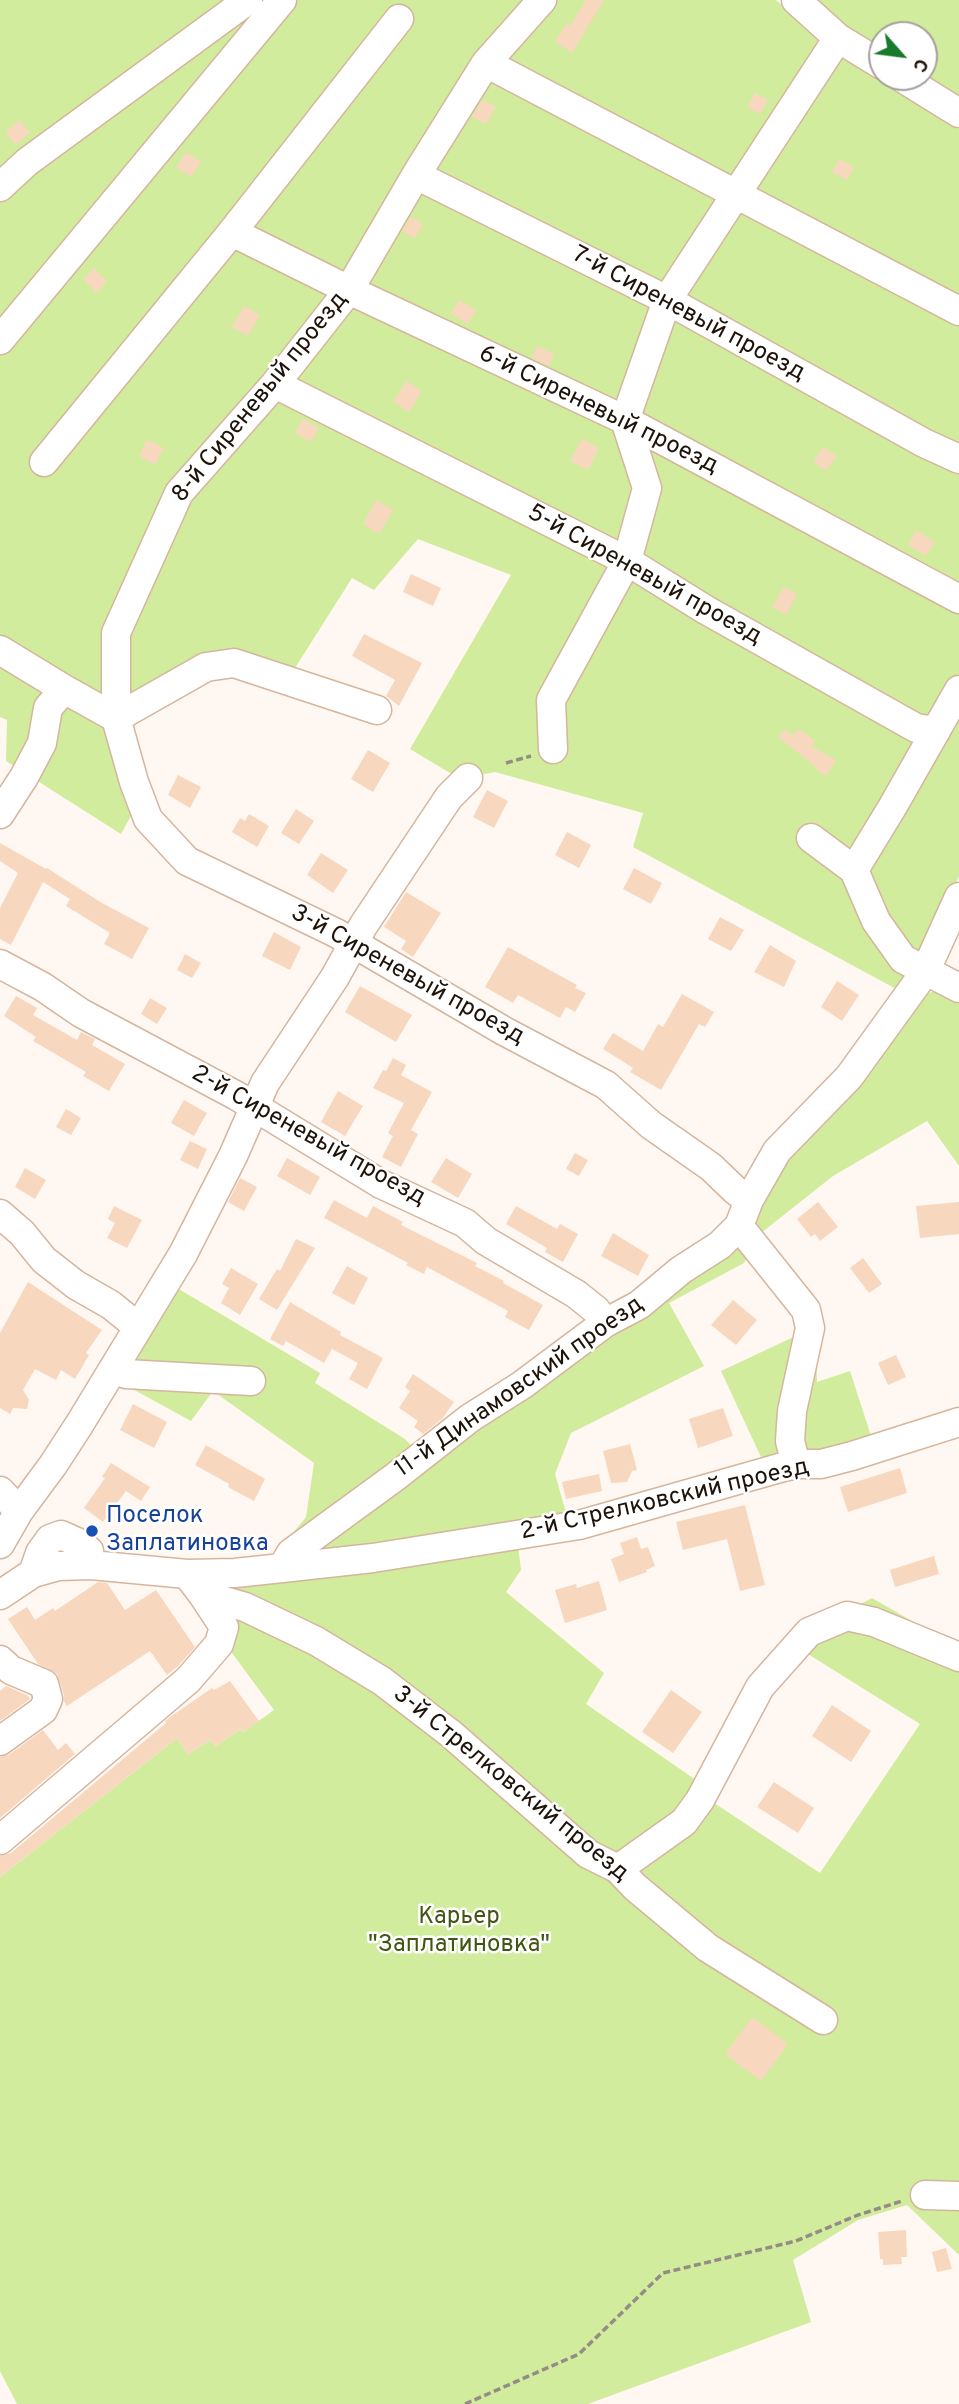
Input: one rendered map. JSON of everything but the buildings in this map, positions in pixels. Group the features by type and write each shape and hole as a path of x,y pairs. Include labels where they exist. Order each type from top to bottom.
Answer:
{"street":[{"path":"0,187 27,162 248,0"},
{"path":"0,340 282,0"},
{"name":"8-й Сиреневый проезд","path":"116,718 116,633 178,493 275,384 349,290 486,63 542,0"},
{"path":"796,0 838,38 868,56"},
{"path":"44,462 232,232 399,19"},
{"path":"553,749 551,700 626,561 647,488 625,420 667,300 838,38"},
{"path":"486,63 959,311"},
{"path":"924,91 959,113"},
{"name":"7-й Сиреневый проезд","path":"416,175 667,300 924,443 959,459"},
{"name":"6-й Сиреневый проезд","path":"232,232 625,420 959,599"},
{"name":"5-й Сиреневый проезд","path":"275,384 626,561 706,610 904,722 916,728 936,732"},
{"path":"0,650 116,718 206,667 234,663 377,709"},
{"path":"0,814 42,743 48,708 64,689"},
{"path":"854,870 959,690"},
{"name":"3-й Сиреневый проезд","path":"116,718 134,782 148,819 187,861 336,933 504,1031 606,1085 651,1125 711,1167 736,1191 744,1213 806,1310 810,1328 792,1411 790,1441 796,1465"},
{"path":"0,1544 9,1501 53,1465 183,1254 233,1156 265,1083 449,797 468,778"},
{"path":"811,838 854,870 876,921 903,959 959,988"},
{"name":"11-й Динамовский проезд","path":"282,1568 291,1553 470,1418 522,1385 605,1323 639,1305 681,1270 720,1245 744,1213 777,1152 849,1077 925,972 959,897"},
{"name":"2-й Сиреневый проезд","path":"0,964 43,987 81,1013 237,1096 381,1184 465,1223 486,1241 576,1294 596,1310 605,1323"},
{"path":"0,1214 22,1233 44,1260 76,1285 111,1305 138,1327"},
{"path":"113,1369 125,1374 251,1381"},
{"name":"2-й Стрелковский проезд","path":"282,1568 373,1558 579,1525 796,1465 821,1464 852,1456 959,1422"},
{"path":"0,1595 33,1573 58,1566 92,1565 195,1585 235,1573 282,1568"},
{"path":"0,1840 188,1680 219,1644 224,1627 195,1585"},
{"name":"3-й Стрелковский проезд","path":"195,1585 293,1629 382,1681 451,1734 588,1854 618,1869 635,1887 708,1948 823,2020"},
{"path":"618,1869 684,1822 700,1800 760,1688 809,1632 847,1616 874,1622 959,1657"},
{"path":"0,1741 43,1710 48,1699 44,1684 4,1670"},
{"path":"925,2194 959,2196"}],"path":[{"path":"465,2404 579,2354 663,2273 796,2241 858,2215 925,2194"}],"green space":[{"path":"0,0 776,0 827,43 868,70 868,91 901,91 959,129 959,876 941,917 900,991 633,847 643,813 495,772 460,779 410,749 511,575 418,539 374,590 352,578 295,668 269,658 216,654 127,726 143,794 121,834 6,761 7,720 0,717"},
{"path":"811,0 959,0 959,98 938,85 938,21 868,21 868,43 846,30"},
{"path":"959,982 959,1166 927,1121 833,1176 761,1233 744,1263 669,1303 704,1366 571,1433 555,1474 567,1516 305,1559 400,1483 684,1276 899,1020 929,993"},
{"path":"172,1285 320,1373 315,1383 405,1439 418,1452 284,1544 306,1517 314,1463 213,1391 191,1421 116,1380"},
{"path":"800,1334 816,1340 817,1382 850,1371 871,1436 833,1447 761,1457 721,1371"},
{"name":"Карьер \"Заплатиновка\"","path":"518,1545 521,1570 506,1592 604,1673 586,1704 693,1778 708,1799 820,1873 920,1724 803,1651 842,1614 872,1598 959,1648 959,2255 907,2205 858,2220 793,2260 811,2322 588,2404 17,2404 0,2371 0,1877 177,1738 188,1754 210,1740 216,1746 240,1729 243,1732 274,1710 207,1619 208,1584"}],"place":[{"name":"Поселок Заплатиновка","path":"92,1531"}]}
